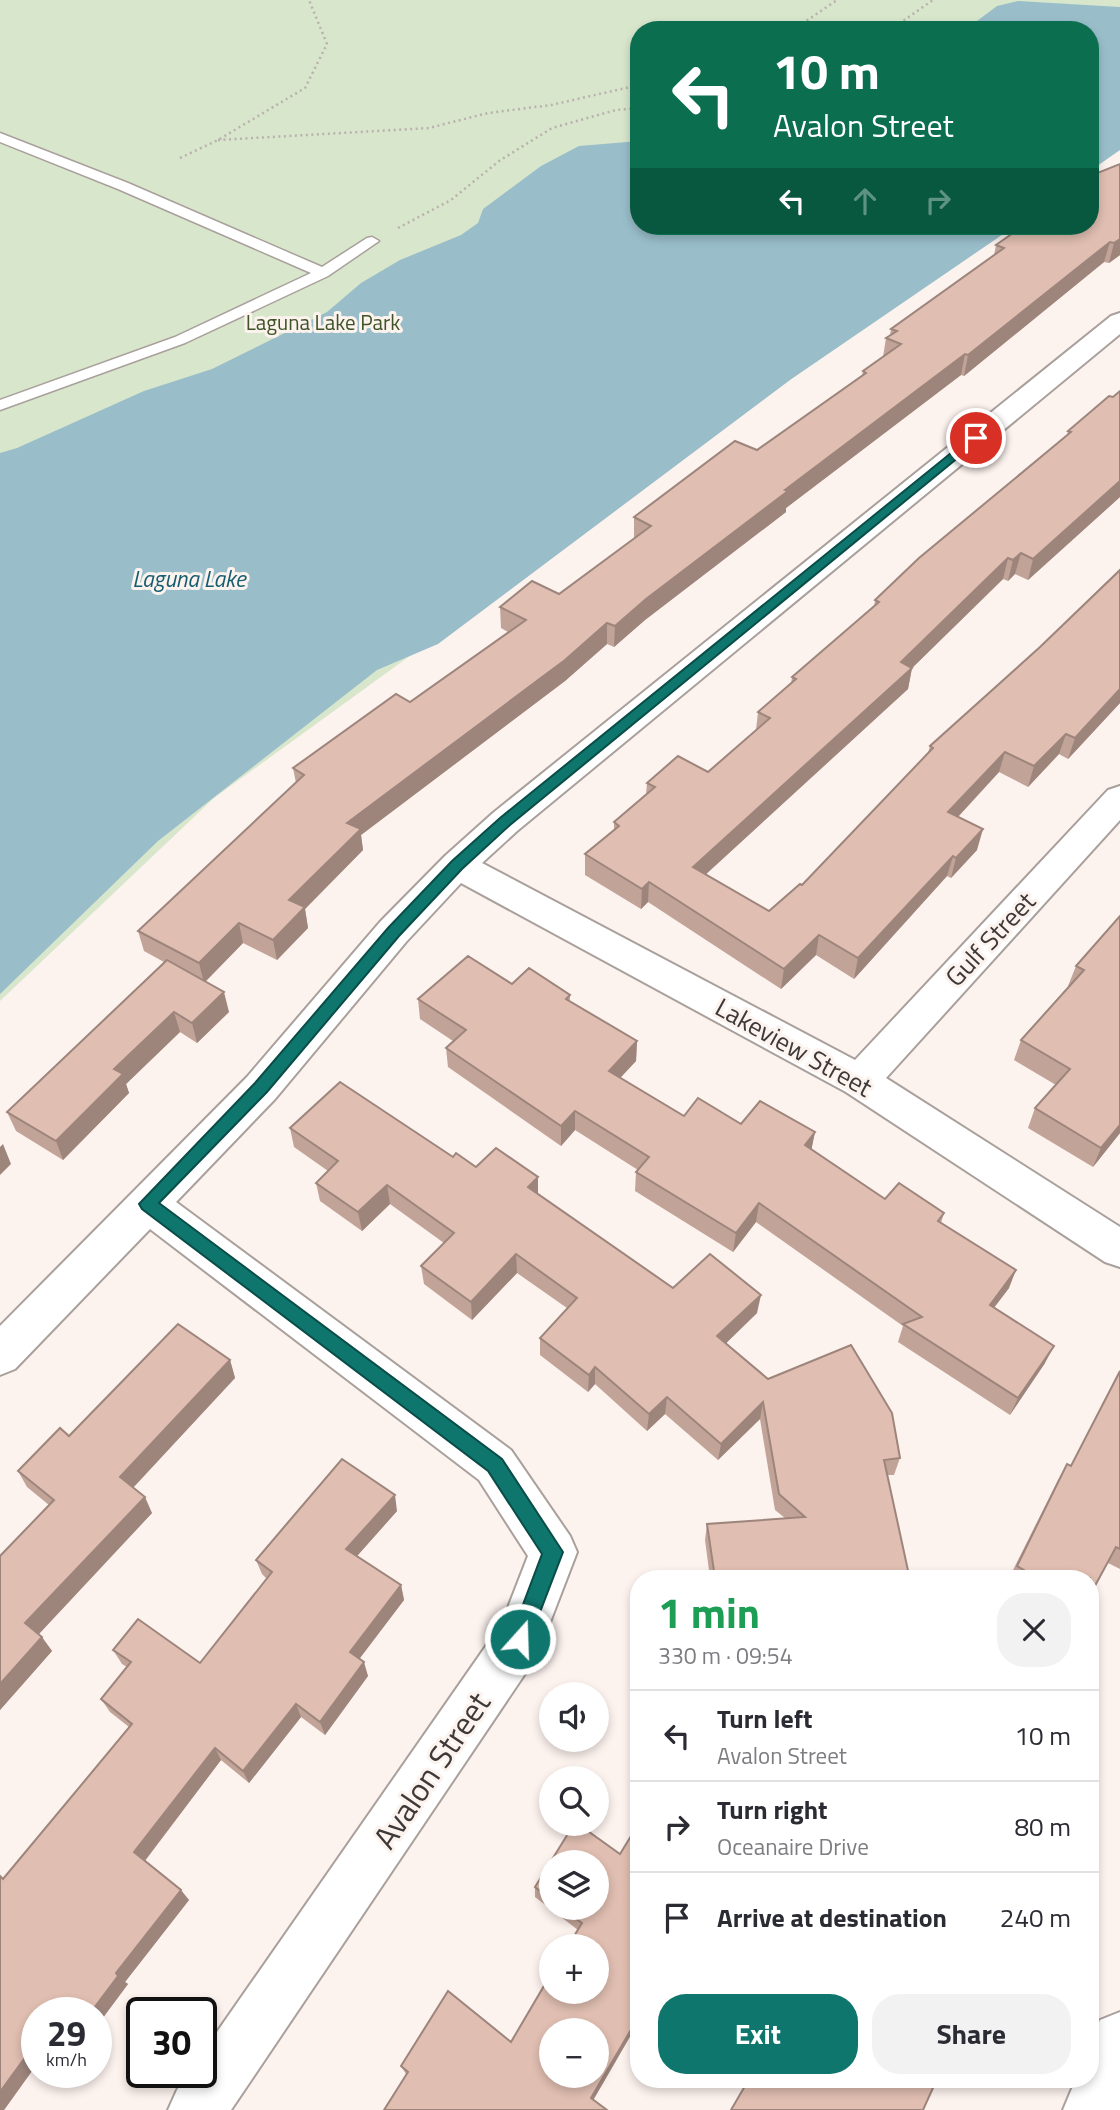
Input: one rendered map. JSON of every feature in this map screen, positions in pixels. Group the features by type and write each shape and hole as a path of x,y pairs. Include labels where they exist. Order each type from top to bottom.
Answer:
{"street":[{"path":"0,1355 261,1088 393,932 457,865 505,822 1120,321"},
{"name":"Gulf Street","path":"860,1080 1120,797"},
{"name":"Lakeview Street","path":"457,865 860,1080 1120,1249"},
{"name":"Avalon Street","path":"148,1204 495,1465 553,1552 520,1639 197,2110"},
{"path":"1092,2110 1120,2040"}],"lane":[{"path":"0,137 123,186 323,273"},
{"path":"0,405 180,340 323,273 372,241"}],"path":[{"path":"180,158 218,140 305,88 327,44 309,0"},
{"path":"806,21 837,0"},
{"path":"903,21 933,0"},
{"path":"218,140 429,128 488,113 551,105 630,87"},
{"path":"372,241 451,200 499,161 552,128 616,110 630,109"}],"green space":[{"name":"Laguna Lake Park","path":"0,0 1120,0 1120,149 1099,66 1099,21 630,21 630,235 648,235 790,380 214,798 0,1001"}],"water":[{"path":"1018,1 1120,7 1120,150 1099,165 1099,21 977,21 997,6"},
{"name":"Laguna Lake","path":"630,142 630,235 1002,235 790,380 438,644 377,670 158,841 0,994 0,453 17,448 144,391 212,369 327,312 361,283 400,260 461,235 478,223 483,209 541,166 579,146"}],"building":[{"path":"1120,164 1120,239 1114,243 1110,242 968,355 965,354 785,490 788,491 646,599 615,626 607,623 565,660 347,823 361,829 289,900 305,907 273,940 239,923 199,963 138,931 304,775 293,768 396,694 410,702 526,620 500,607 532,581 559,594 651,526 634,517 735,441 757,450 866,373 863,371 901,344 886,338 897,331 891,329 1004,248 996,245 1010,235 1099,235 1099,172"},
{"path":"1120,391 1120,481 1033,559 1021,553 1013,560 1008,558 901,662 912,668 693,867 769,911 802,885 933,748 930,746 1040,647 1120,570 1120,689 1075,738 1066,734 1034,766 1005,752 948,812 983,829 956,858 953,856 858,958 819,935 784,969 649,882 642,889 585,854 619,826 614,822 655,787 647,783 678,756 708,772 770,718 758,712 796,679 792,677 879,602 875,600 919,558 1071,432 1068,431 1109,396 1113,397"},
{"path":"1120,916 1120,1125 1101,1148 1035,1108 1070,1069 1021,1040 1084,970 1076,966"},
{"path":"468,956 512,984 529,968 570,995 566,999 637,1041 609,1071 684,1116 698,1098 741,1124 760,1101 815,1132 805,1145 885,1199 899,1183 944,1213 938,1221 1016,1270 990,1305 1054,1346 1018,1398 903,1324 922,1317 759,1203 736,1233 636,1172 649,1157 575,1111 561,1126 446,1048 466,1030 418,999"},
{"path":"167,960 224,992 192,1023 174,1012 114,1069 123,1074 56,1141 7,1112"},
{"path":"340,1082 453,1157 456,1153 476,1167 496,1148 538,1177 528,1187 673,1288 710,1254 761,1295 717,1336 768,1379 851,1345 892,1413 900,1458 884,1460 908,1570 714,1570 707,1524 805,1517 779,1494 763,1402 721,1444 667,1397 649,1414 595,1367 589,1375 540,1338 577,1298 516,1254 471,1302 421,1266 454,1233 387,1185 358,1212 316,1183 338,1161 290,1128"},
{"path":"178,1324 230,1360 120,1477 145,1497 25,1623 42,1637 0,1684 0,1556 54,1500 18,1471 60,1428 69,1436"},
{"path":"1120,1371 1120,1549 1116,1547 1099,1578 1099,1570 1024,1570 1017,1566 1067,1464 1071,1466"},
{"path":"342,1459 395,1495 346,1549 401,1585 350,1652 364,1662 320,1722 296,1704 243,1771 215,1748 134,1852 181,1890 116,1973 118,1976 102,1997 21,1997 21,2063 0,2092 0,1876 3,1879 132,1724 101,1699 131,1662 113,1650 138,1619 200,1663 272,1572 256,1560"},
{"path":"567,1836 595,1836 620,1854 630,1838 630,2031 609,2067 609,2018 539,2018 539,2088 597,2088 591,2098 607,2110 384,2110 408,2072 401,2066 448,1991 511,2042 539,1994 539,2004 609,2004 609,1934 575,1934 582,1923 578,1920 609,1920 609,1850 558,1850"},
{"path":"744,2088 933,2088 923,2110 731,2110"}],"route":[{"path":"520,1639 553,1552 495,1465 148,1204 261,1088 356,979 393,932 457,865 505,822 976,438"}]}
